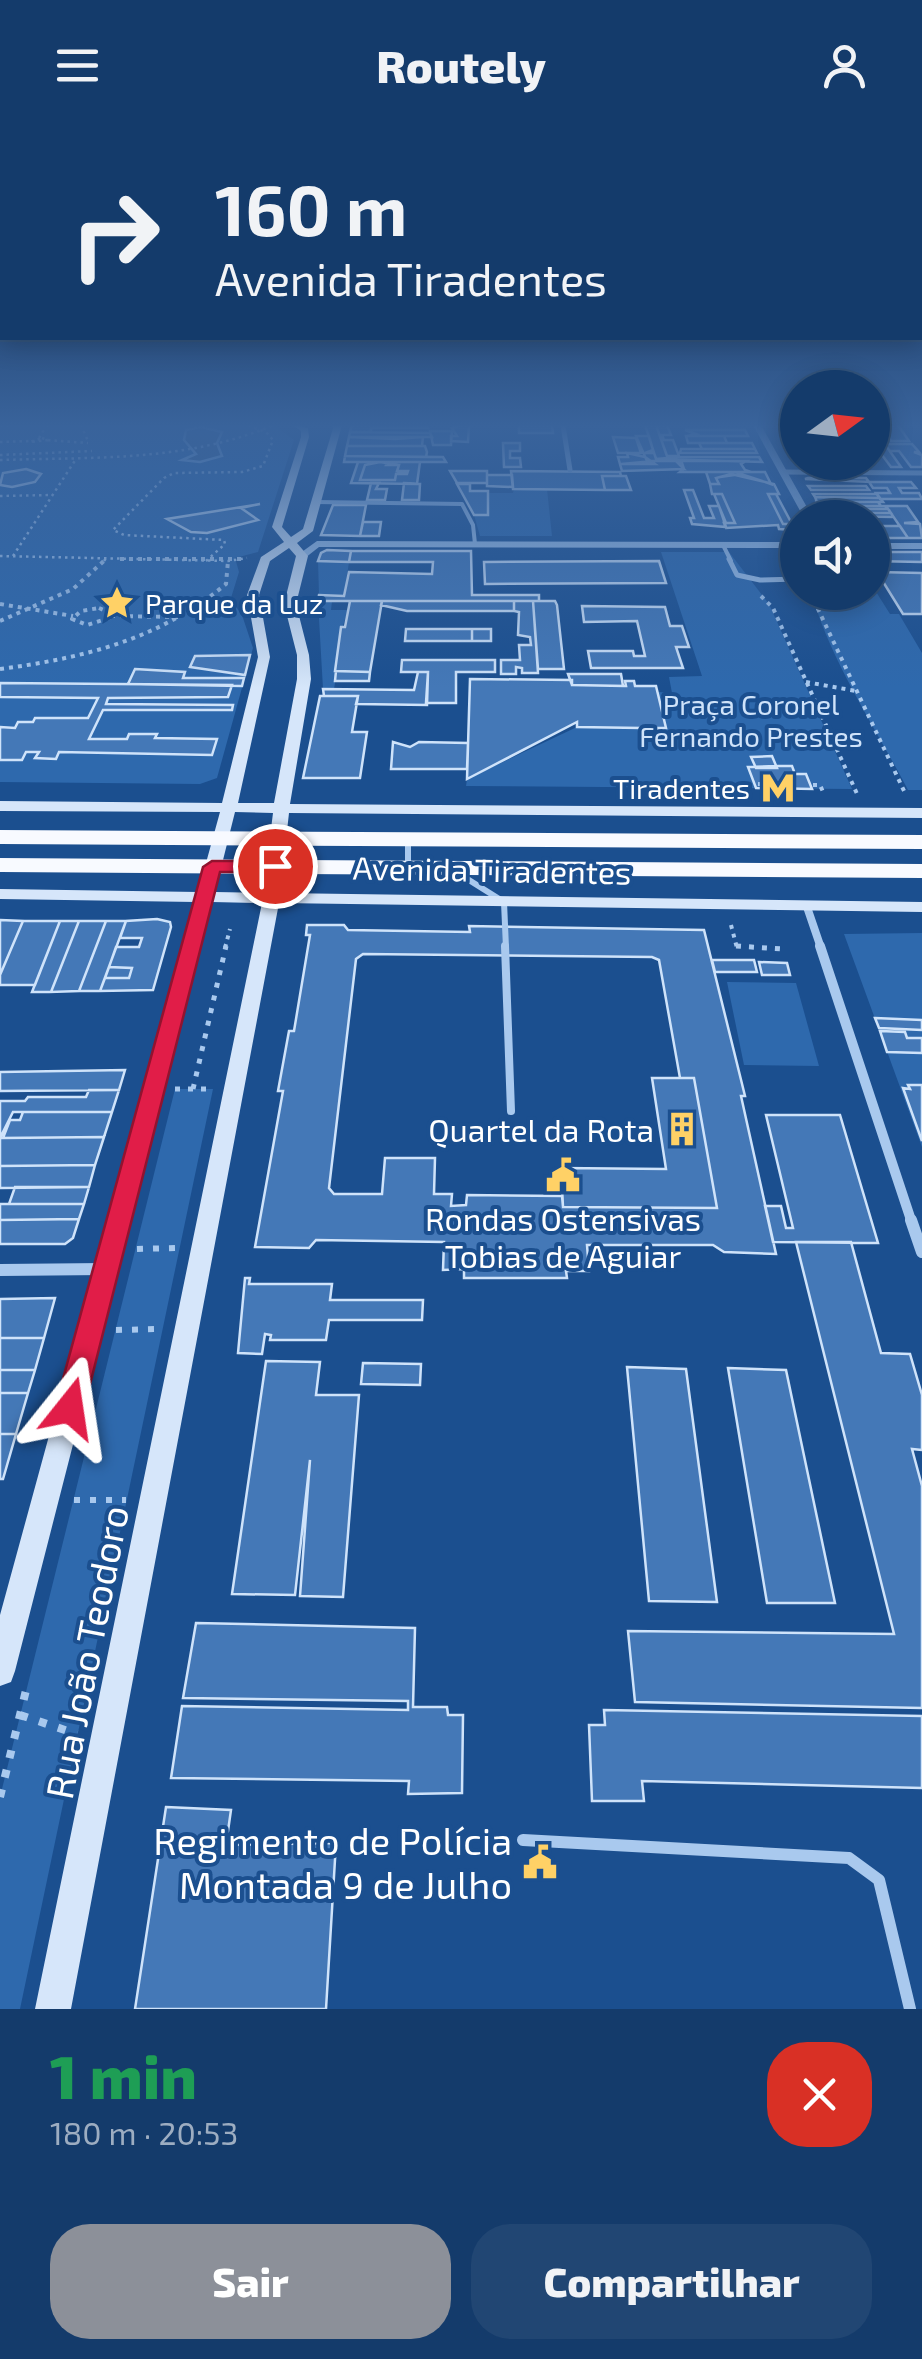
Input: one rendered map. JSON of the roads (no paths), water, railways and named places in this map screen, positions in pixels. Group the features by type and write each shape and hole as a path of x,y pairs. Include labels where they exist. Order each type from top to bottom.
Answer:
{"highway":[{"name":"Avenida Tiradentes","path":"0,837 922,842"},
{"name":"Avenida Tiradentes","path":"0,866 922,872"},
{"path":"780,871 831,883 922,887"}],"main road":[{"path":"281,513 277,527 302,556"},
{"path":"291,542 306,534 313,513"},
{"name":"Rua João Teodoro","path":"0,1671 228,810 262,665 262,637 253,595 269,554 291,542"},
{"name":"Rua João Teodoro","path":"53,2009 271,898 281,810 304,678 303,655 290,604 302,556"},
{"name":"Avenida Tiradentes","path":"0,806 919,813"},
{"name":"Avenida Tiradentes","path":"0,894 922,907"}],"street":[{"path":"306,534 318,544"},
{"path":"302,556 318,544 780,546"},
{"path":"890,546 922,546"},
{"path":"807,906 922,1252"},
{"path":"0,1270 106,1269"}],"lane":[{"path":"467,513 474,526 475,544"},
{"path":"722,544 732,568 744,578 780,579"},
{"path":"408,838 408,868"},
{"path":"450,868 504,902 511,1111"},
{"path":"523,1840 848,1858 879,1880 910,2009"}],"place":[{"name":"Parque da Luz","path":"117,603"},
{"name":"Tiradentes","path":"778,788"},
{"name":"Quartel da Rota","path":"682,1129"},
{"name":"Rondas Ostensivas Tobias de Aguiar","path":"563,1175"},
{"name":"Regimento de Polícia Montada 9 de Julho","path":"540,1862"}],"park label":[{"name":"Praça Coronel Fernando Prestes","path":"751,720"}]}
